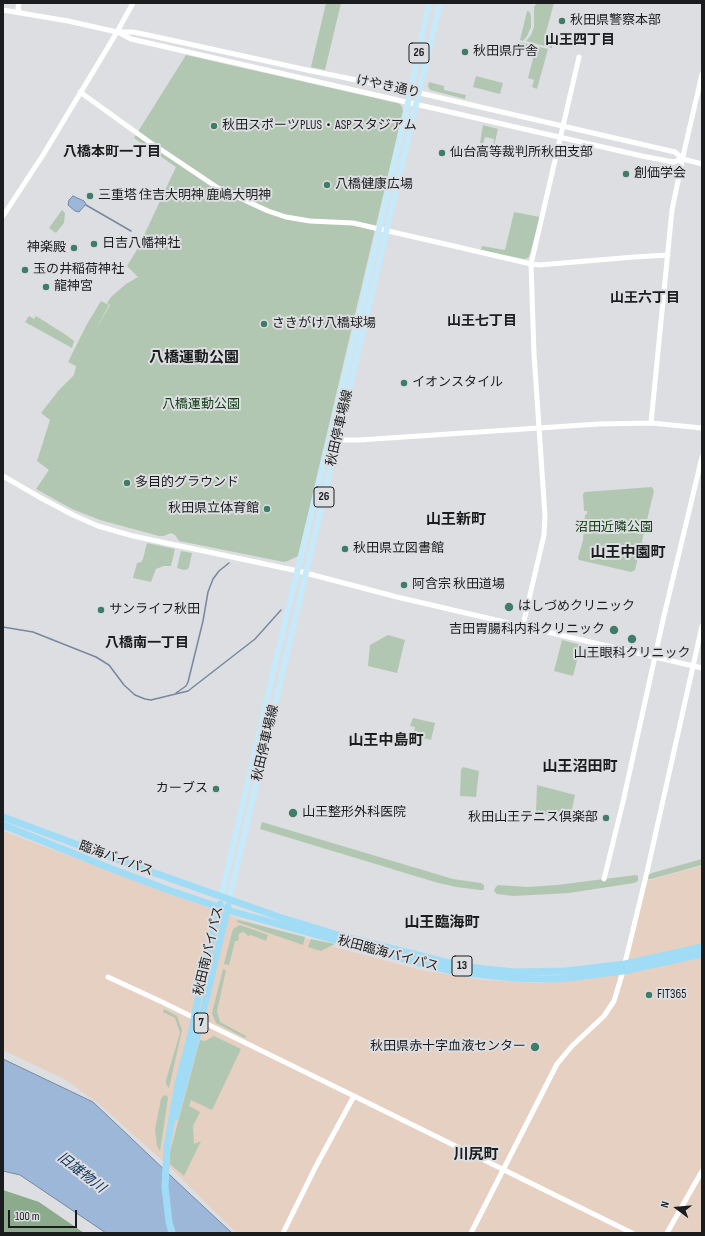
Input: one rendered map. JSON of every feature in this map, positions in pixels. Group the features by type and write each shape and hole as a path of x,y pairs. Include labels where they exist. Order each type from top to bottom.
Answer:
{"highway":[{"name":"臨海バイパス","path":"3,817 229,900"},
{"name":"臨海バイパス","path":"3,825 112,869 220,907"},
{"name":"秋田南バイパス","path":"172,1233 169,1222 165,1187 167,1146 176,1092 192,1030 209,947 222,897"},
{"name":"秋田南バイパス","path":"167,1146 201,1021 228,910 229,900"},
{"name":"秋田臨海バイパス","path":"229,900 279,917 439,962 465,967 504,971 566,972 624,968 702,947"},
{"name":"秋田臨海バイパス","path":"220,907 418,963 464,973 496,977 548,979 624,968 702,954"}],"main road":[{"name":"秋田停車場線","path":"222,897 411,91 429,3"},
{"name":"秋田停車場線","path":"229,900 440,3"}],"street":[{"path":"19,3 18,8 20,13"},
{"path":"3,216 42,155 133,3"},
{"path":"3,10 98,27 117,32"},
{"name":"けやき通り","path":"117,32 148,34 307,70 411,91 675,152 682,159 674,162 642,156 131,40 117,32"},
{"path":"523,626 545,526 534,354 531,264 579,57"},
{"path":"651,423 672,210 682,159 702,74"},
{"path":"80,92 148,141 218,188 268,211 286,217 310,221 345,222 387,230 539,265 668,255"},
{"path":"682,159 702,164"},
{"path":"330,438 359,440 599,424 651,423 702,428"},
{"path":"604,879 623,802 654,657 702,457"},
{"path":"3,476 73,515 98,526 133,536 298,571 397,597 702,668"},
{"path":"471,1233 557,1064 572,1046 604,1016 614,1001 624,968 649,865 702,626"},
{"path":"108,977 201,1021 632,1233"},
{"path":"283,1233 315,1168 354,1096"},
{"path":"668,1233 702,1171"}],"shaded area":[{"path":"3,831 237,918 338,948 421,970 483,980 541,983 624,974 646,881 702,866 702,1233 237,1233 172,1169 99,1104 66,1080 3,1050"}],"green space":[{"path":"326,3 341,3 325,70 311,67"},
{"path":"537,3 554,3 545,36 555,39 554,42 549,41 548,45 552,46 552,48 526,41 531,35 534,27 534,7"},
{"path":"527,11 530,12 531,27 523,41 520,40"},
{"path":"519,42 548,49 537,89 532,87 534,80 528,78 535,51 518,47"},
{"name":"八橋運動公園","path":"186,55 397,103 400,104 403,111 298,556 284,562 179,541 175,535 171,533 164,536 159,536 100,520 72,509 36,489 49,470 37,461 50,420 41,413 59,390 74,375 76,366 68,362 87,324 101,301 109,305 95,331 110,305 107,303 111,297 126,284 138,277 127,266 138,248 176,167 134,138"},
{"path":"476,76 503,83 500,94 473,87"},
{"path":"429,82 444,86 444,90 466,95 465,99 430,90 428,86"},
{"path":"483,125 498,129 494,146 494,139 485,137 483,144 480,143"},
{"path":"62,210 65,213 64,223 56,233 49,228"},
{"path":"514,212 540,217 528,258 524,259 481,250 482,246 505,250"},
{"path":"29,316 34,319 36,316 66,335 74,341 72,348 25,322"},
{"name":"沼田近隣公園","path":"652,487 654,491 635,570 631,572 579,560 578,558 583,540 585,515 587,514 587,511 584,511 583,494 585,492"},
{"path":"147,543 175,549 171,566 164,566 156,569 151,582 133,578 137,563 141,562 143,559"},
{"path":"181,551 192,553 188,569 184,570 177,568"},
{"path":"388,635 405,640 397,673 368,666 370,645"},
{"path":"562,640 581,645 573,676 554,671"},
{"path":"413,718 435,723 431,740 408,735 409,732 414,732 415,727 410,726"},
{"path":"463,767 479,771 476,797 460,796 461,770"},
{"path":"537,785 575,795 570,819 565,820 536,812"},
{"path":"262,822 453,879 481,883 484,885 484,889 480,890 456,887 435,882 260,829"},
{"path":"702,859 702,865 648,879 648,875 652,873"},
{"path":"636,875 638,876 638,881 634,883 569,893 513,896 497,894 494,891 498,885 527,887 557,885"},
{"path":"238,920 305,937 303,945 237,922"},
{"path":"240,925 268,935 266,941 251,935 248,936 244,932 240,933 238,936 239,939 235,941 229,965 224,964 233,929"},
{"path":"311,939 335,944 321,951 308,947"},
{"path":"223,969 226,970 217,1011 220,1022 246,1036 245,1038 216,1023 212,1013"},
{"path":"164,1009 177,1016 182,1030 169,1088 166,1084 166,1080 180,1033 175,1018 163,1012"},
{"path":"214,1036 241,1049 212,1110 191,1100 189,1106 200,1112 193,1126 194,1144 201,1141 184,1176 170,1164 170,1152 200,1040 205,1041"},
{"path":"164,1095 168,1098 160,1151 157,1146 155,1130 161,1099"},
{"path":"3,1190 39,1202 84,1233 3,1233"}],"water":[{"path":"73,196 84,201 86,204 79,212 75,211 68,205 69,200"},
{"name":"旧雄物川","path":"3,1059 93,1102 232,1233 106,1233 20,1175 3,1171"}],"waterway":[{"path":"86,205 131,231"},
{"path":"176,693 186,686 188,682 203,621 208,592 213,579 219,571 229,563"},
{"path":"3,627 33,632 96,657 109,665 124,685 135,695 151,700 188,691 255,639 281,610"}],"place":[{"name":"秋田県警察本部","path":"562,21"},
{"name":"秋田県庁舎","path":"465,52"},
{"name":"秋田スポーツPLUS・ASPスタジアム","path":"214,126"},
{"name":"仙台高等裁判所秋田支部","path":"442,153"},
{"name":"創価学会","path":"626,174"},
{"name":"八橋健康広場","path":"327,185"},
{"name":"三重塔 住吉大明神 鹿嶋大明神","path":"90,196"},
{"name":"日吉八幡神社","path":"94,244"},
{"name":"神楽殿","path":"74,248"},
{"name":"玉の井稲荷神社","path":"25,270"},
{"name":"龍神宮","path":"46,287"},
{"name":"さきがけ八橋球場","path":"264,324"},
{"name":"イオンスタイル","path":"404,383"},
{"name":"多目的グラウンド","path":"127,483"},
{"name":"秋田県立体育館","path":"267,509"},
{"name":"秋田県立図書館","path":"345,549"},
{"name":"阿含宗 秋田道場","path":"404,585"},
{"name":"はしづめクリニック","path":"509,607"},
{"name":"サンライフ秋田","path":"101,610"},
{"name":"吉田胃腸科内科クリニック","path":"614,630"},
{"name":"山王眼科クリニック","path":"632,639"},
{"name":"カーブス","path":"216,789"},
{"name":"山王整形外科医院","path":"293,813"},
{"name":"秋田山王テニス倶楽部","path":"606,818"},
{"name":"FIT365","path":"649,995"},
{"name":"秋田県赤十字血液センター","path":"535,1047"}],"district":[{"name":"山王四丁目","path":"580,40"},
{"name":"八橋本町一丁目","path":"112,152"},
{"name":"山王六丁目","path":"645,298"},
{"name":"山王七丁目","path":"482,321"},
{"name":"八橋運動公園","path":"194,358"},
{"name":"山王新町","path":"456,520"},
{"name":"山王中園町","path":"628,553"},
{"name":"八橋南一丁目","path":"147,643"},
{"name":"山王中島町","path":"386,741"},
{"name":"山王沼田町","path":"580,767"},
{"name":"山王臨海町","path":"442,923"},
{"name":"川尻町","path":"476,1155"}]}
